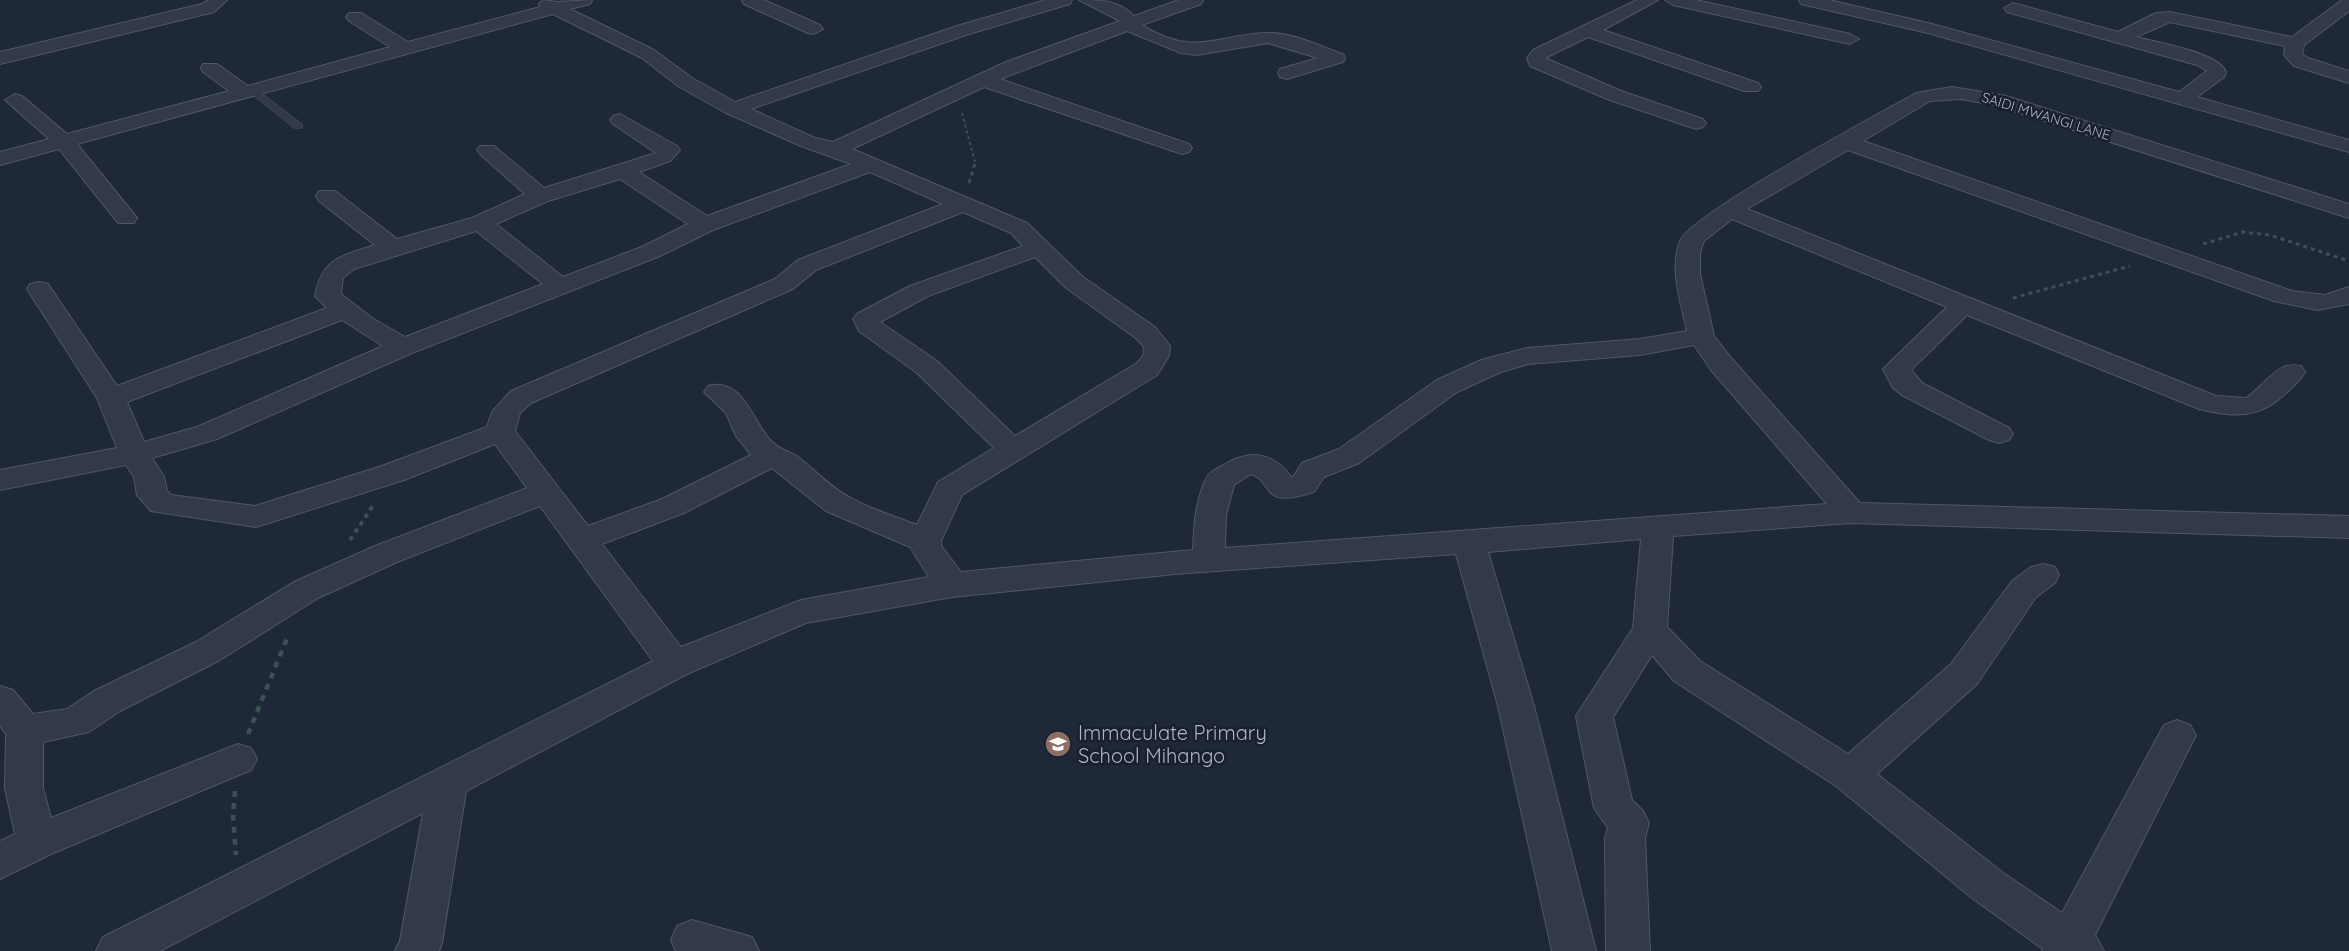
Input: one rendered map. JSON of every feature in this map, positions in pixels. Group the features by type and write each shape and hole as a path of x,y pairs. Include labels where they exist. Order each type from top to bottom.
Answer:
{"street":[{"path":"0,58 189,14 208,8 219,0"},
{"path":"0,159 404,48 456,36 547,4 584,0"},
{"path":"750,0 814,29"},
{"path":"734,109 963,30 1064,0"},
{"path":"1087,0 1109,7 1151,37 1189,50 1268,38 1292,42 1336,58 1287,73"},
{"path":"835,149 984,80 1129,23 1195,0"},
{"path":"1650,0 1539,54 1536,58 1537,62 1614,95 1696,123"},
{"path":"1673,0 1757,10 1850,39"},
{"path":"1807,0 1916,17 2182,99 2349,146"},
{"path":"2121,37 2162,17 2170,16 2295,43 2311,33 2343,3"},
{"path":"547,4 648,54 685,82 734,109 808,142 835,149 1019,228 1074,282 1146,333 1157,346 1156,356 1147,369 949,489 925,541 926,549 951,585"},
{"path":"2209,7 2311,33"},
{"path":"2013,8 2121,37 2204,62 2216,68 2217,73 2182,99"},
{"path":"355,17 404,48"},
{"path":"1586,30 1750,87"},
{"path":"2295,43 2293,55 2301,62 2349,77"},
{"path":"210,68 248,91"},
{"path":"984,80 1182,148"},
{"name":"SAIDI MWANGI LANE","path":"1701,336 1688,274 1688,253 1693,238 1729,210 1923,97 1940,92 1961,92 1999,100 2349,211"},
{"path":"15,100 64,142 126,218"},
{"path":"403,347 363,323 328,296 331,276 345,264 480,223 540,196 663,157 670,150 620,120"},
{"path":"1846,142 2283,296 2314,304 2335,302 2349,294"},
{"path":"487,150 540,196"},
{"path":"0,480 134,454 207,433 403,347 652,251 705,225 868,165"},
{"path":"622,171 705,225"},
{"path":"327,196 392,248"},
{"path":"675,665 501,432 502,418 509,405 520,397 784,284 807,265 963,204"},
{"path":"1729,210 2210,403 2232,409 2253,407 2269,396 2291,372"},
{"path":"480,223 560,286"},
{"path":"1013,450 927,367 868,326 866,319 919,291 1039,248"},
{"path":"39,289 111,398 134,454 149,477 152,495 162,504 256,517 393,473 501,432"},
{"path":"1964,304 1897,369 1903,382 1912,389 1999,434"},
{"path":"111,398 347,309"},
{"path":"1209,560 1210,514 1220,480 1242,465 1247,463 1270,470 1283,488 1304,485 1314,470 1349,456 1447,386 1491,366 1527,356 1640,347 1701,336 1721,364 1852,513"},
{"path":"718,392 738,409 750,436 770,457 785,462 837,504 925,541"},
{"path":"582,540 673,506 770,457"},
{"path":"25,730 76,722 107,701 208,651 306,590 386,554 546,492"},
{"path":"118,951 239,891 448,780 675,665 744,634 801,612 951,585 1209,560 1469,543 1723,520 1852,513 2349,527"},
{"path":"1628,951 1625,838 1629,823 1614,808 1594,716 1650,630 1658,527"},
{"path":"1469,543 1516,706 1574,951"},
{"path":"1850,775 1964,674 2024,589 2043,575"},
{"path":"1650,630 1687,671 1850,775 1987,885 2071,948 2177,735"},
{"path":"0,700 25,730 24,788 37,843"},
{"path":"0,861 37,843 238,759"},
{"path":"417,951 421,943 448,780"},
{"path":"692,940 737,951"}],"lane":[{"path":"248,91 298,126"}],"path":[{"path":"956,92 976,159 963,204"},
{"path":"345,545 361,527 393,473"},
{"path":"239,891 233,816 238,759 306,590"}],"place":[{"name":"Immaculate Primary School Mihango","path":"1058,744"}]}
